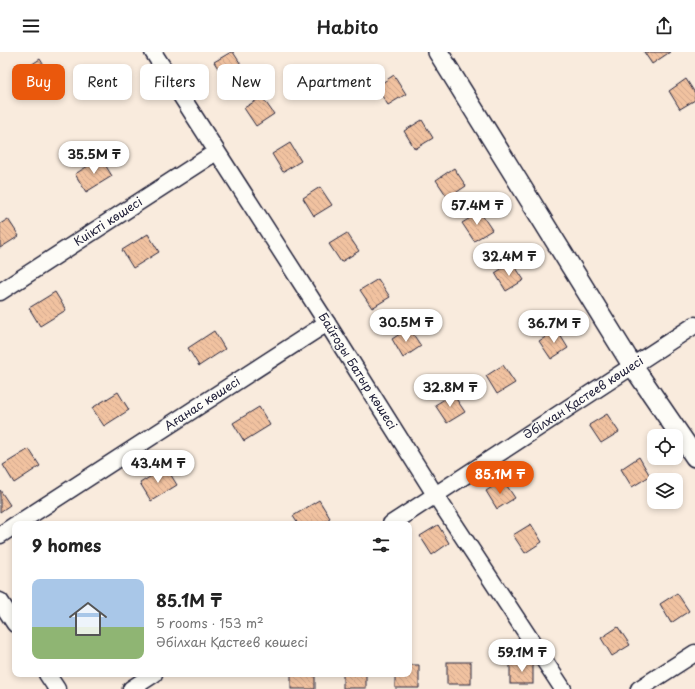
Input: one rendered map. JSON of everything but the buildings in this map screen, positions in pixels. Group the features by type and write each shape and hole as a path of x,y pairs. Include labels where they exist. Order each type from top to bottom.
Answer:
{"street":[{"name":"Байғозы Батыр көшесі","path":"153,52 436,496 563,689"},
{"path":"438,52 632,365 695,457"},
{"name":"Киікті көшесі","path":"0,292 216,152"},
{"name":"Ағанас көшесі","path":"22,521 327,323"},
{"name":"Әбілхан Қастеев көшесі","path":"396,521 695,325"},
{"name":"Ағанас көшесі","path":"0,535 12,528"},
{"path":"0,601 12,619"},
{"path":"639,689 695,653"},
{"path":"49,677 57,689"},
{"path":"130,689 149,677"}]}
